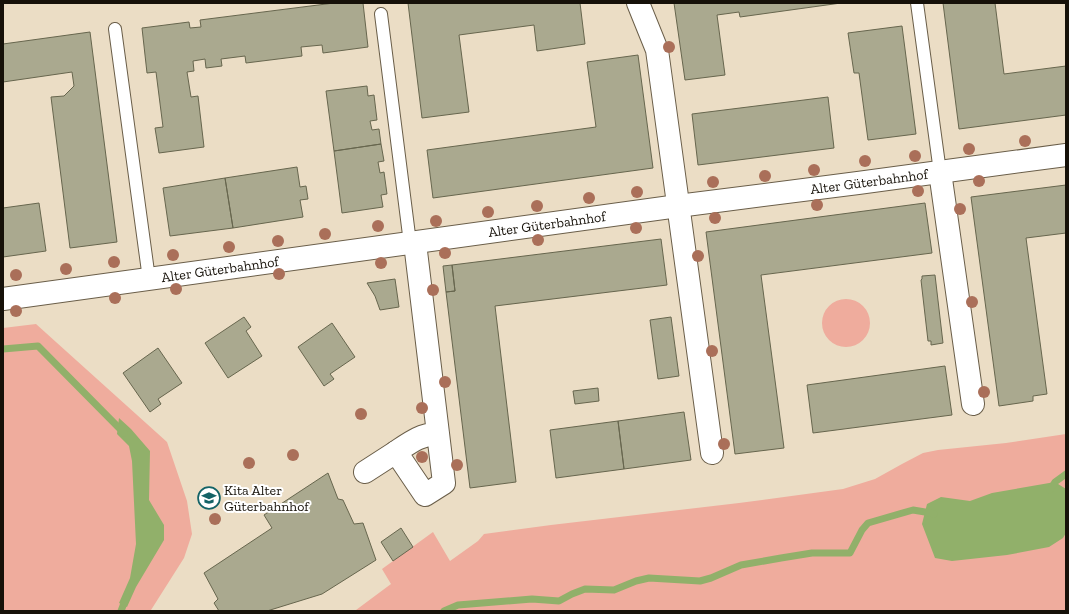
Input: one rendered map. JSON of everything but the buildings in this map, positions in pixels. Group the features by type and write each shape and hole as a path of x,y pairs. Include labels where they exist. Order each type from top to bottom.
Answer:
{"street":[{"path":"638,3 657,50 712,453"},
{"name":"Alter Güterbahnhof","path":"3,299 331,253 1066,155"},
{"name":"Alter Güterbahnhof","path":"940,172 973,404"},
{"path":"396,452 425,495 444,483 412,243"},
{"path":"365,472 418,438 427,434 438,433"}],"lane":[{"name":"Alter Güterbahnhof","path":"917,3 940,172"},
{"path":"381,14 412,243"},
{"name":"Alter Güterbahnhof","path":"115,29 149,279"}],"shaded area":[{"path":"841,299 851,299 860,303 866,309 869,314 869,332 860,343 851,347 841,347 832,343 826,337 822,328 822,318 826,309 832,303"},
{"path":"36,324 167,442 187,501 192,534 184,558 151,610 152,611 3,611 3,328"},
{"path":"119,418 131,429 150,451 149,500 164,525 164,540 136,587 127,607 119,603 130,578 136,544 132,461 129,446 117,434"},
{"path":"1066,434 1066,611 351,611 356,610 391,584 382,569 433,532 450,561 478,541 484,534 843,489 875,479 923,453"},
{"path":"1055,482 1066,489 1066,533 1063,538 1049,547 1007,555 952,561 935,558 922,524 927,504 941,497 970,501 992,493"}],"waterway":[{"path":"3,349 38,346 124,433"},
{"path":"1050,490 1055,482 1066,474"},
{"path":"444,611 458,605 532,599 559,601 585,589 614,590 636,581 649,578 700,581 711,578 741,565 812,553 850,553 862,530 868,523 913,510 934,514"},
{"path":"121,611 126,598"}],"place":[{"name":"Kita Alter Güterbahnhof","path":"209,498"}]}
